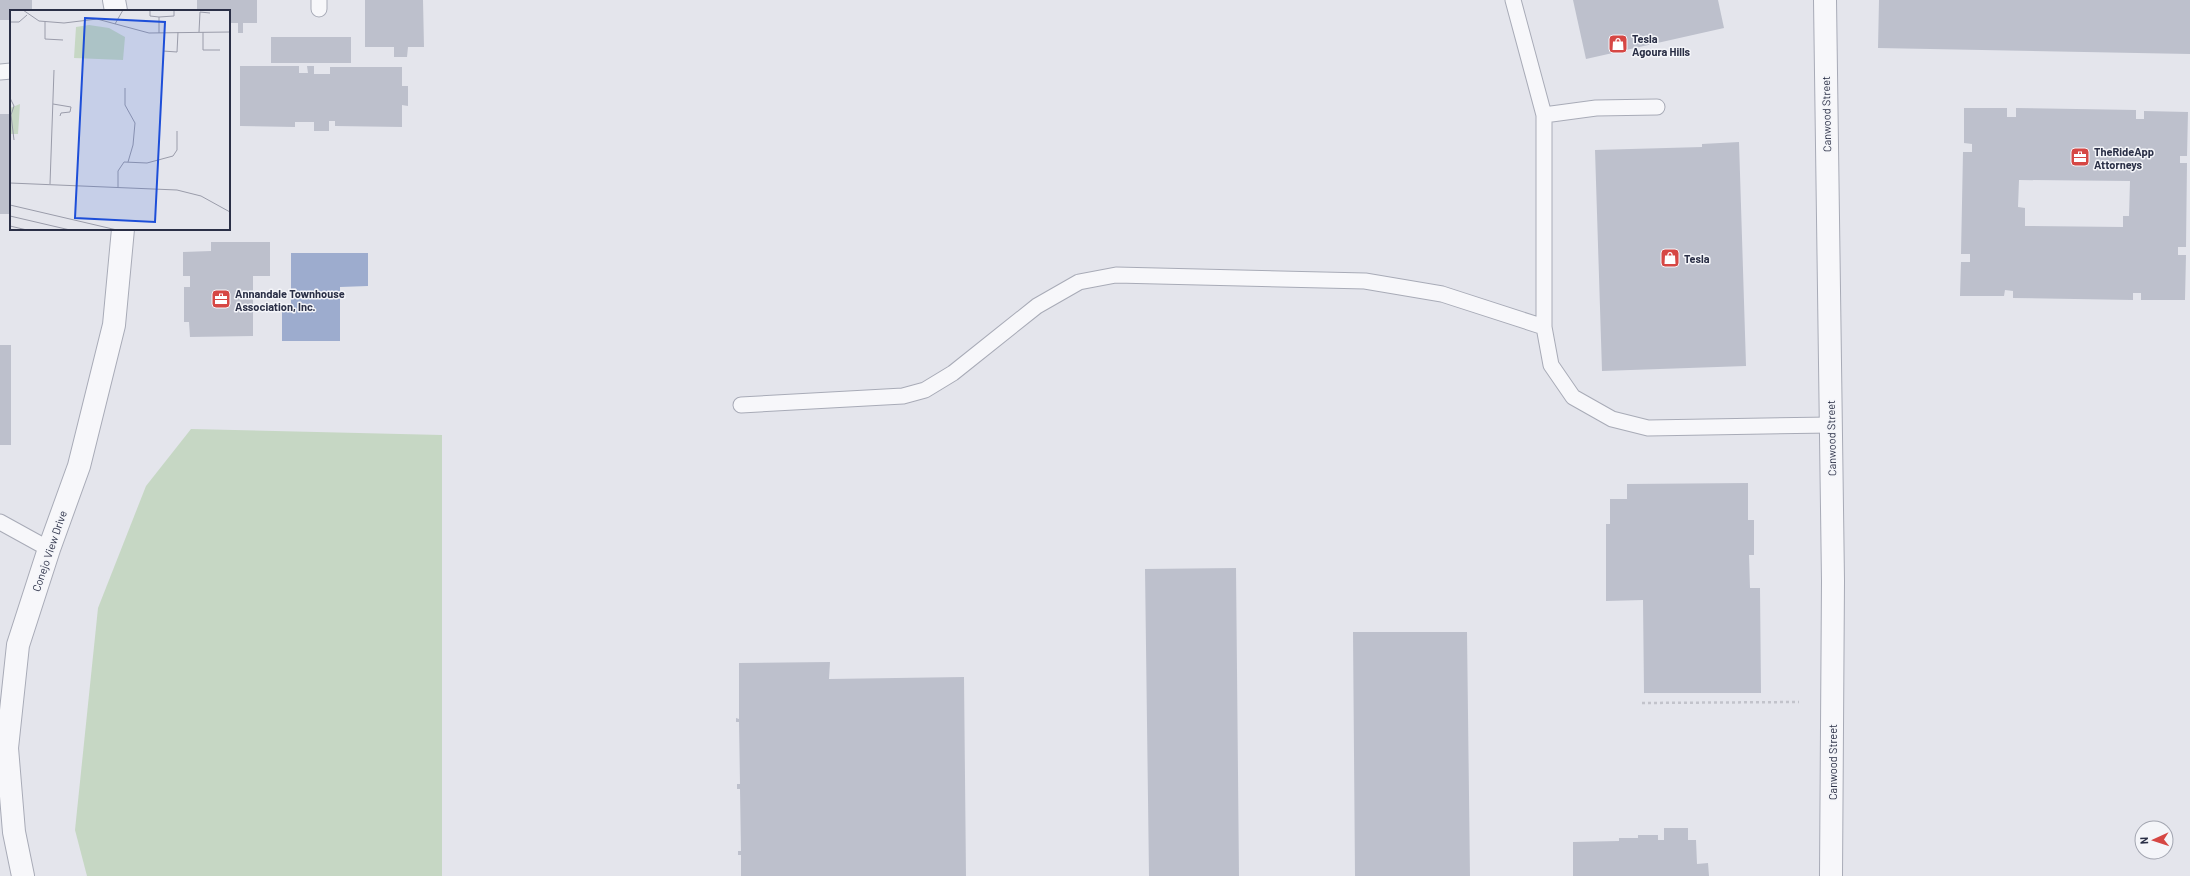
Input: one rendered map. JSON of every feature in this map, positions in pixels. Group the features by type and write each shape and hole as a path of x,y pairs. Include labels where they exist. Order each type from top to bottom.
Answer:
{"street":[{"path":"114,0 116,10"},
{"name":"Canwood Street","path":"1825,0 1833,573 1831,876"},
{"name":"Conejo View Drive","path":"23,876 14,832 7,748 18,645 49,549 79,466 114,326 123,230"}],"lane":[{"path":"1513,0 1544,115 1544,327 1551,365 1573,398 1612,419 1648,428 1831,425"},
{"path":"0,72 10,71"},
{"path":"1544,115 1596,108 1657,107"},
{"path":"741,406 903,396 925,390 953,373 1037,306 1078,282 1116,275 1365,281 1442,294 1544,327"},
{"path":"0,522 49,549"}],"path":[{"path":"1642,703 1799,702"}],"green space":[{"path":"191,429 442,435 442,876 87,876 75,830 98,608 146,486"}],"water":[{"path":"291,253 368,253 368,286 340,287 340,341 282,341 282,310 291,309"}],"building":[{"path":"0,0 32,0 32,10 10,10 10,20 0,20"},
{"path":"197,0 257,0 257,23 243,23 243,33 238,33 238,23 230,23 230,10 197,10"},
{"path":"365,0 423,0 424,47 408,47 407,57 394,57 394,47 365,47"},
{"name":"Tesla Agoura Hills","path":"1573,0 1718,0 1724,28 1586,59"},
{"path":"1879,0 2190,0 2190,54 1878,48"},
{"path":"271,37 351,37 351,63 271,63"},
{"path":"240,66 299,66 299,73 308,73 307,66 314,66 314,74 330,74 330,67 402,67 402,86 408,86 408,106 402,105 402,127 335,126 335,121 329,121 329,131 314,131 314,122 295,122 295,127 240,126"},
{"path":"1964,108 2007,108 2007,117 2016,117 2016,108 2136,110 2136,119 2144,119 2144,111 2188,112 2187,156 2180,156 2180,163 2187,163 2186,247 2178,247 2178,255 2186,255 2185,300 2141,300 2141,293 2133,293 2133,300 2013,298 2013,291 2005,290 2004,296 1960,296 1961,262 1970,262 1970,254 1961,254 1963,152 1972,152 1972,144 1964,143","holes":["2019,180 2130,181 2129,216 2123,216 2123,227 2025,226 2025,208 2018,207"]},
{"path":"0,114 10,114 10,214 0,214"},
{"name":"Tesla","path":"1739,142 1746,366 1602,371 1595,150 1702,147 1702,144"},
{"path":"211,242 270,242 270,276 253,276 253,336 190,337 189,322 184,322 184,287 190,287 190,276 183,276 183,252 211,251"},
{"path":"0,345 11,345 11,445 0,445"},
{"path":"1748,483 1748,520 1754,520 1754,555 1749,555 1750,588 1760,588 1761,693 1644,693 1643,600 1606,601 1606,524 1610,524 1610,499 1627,499 1627,484"},
{"path":"1236,568 1239,876 1149,876 1145,569"},
{"path":"1353,632 1467,632 1470,876 1355,876"},
{"path":"830,662 829,679 964,677 966,876 741,876 741,855 738,855 738,851 741,851 740,789 737,789 737,784 740,784 739,722 736,722 736,718 739,719 739,663"},
{"path":"1664,828 1688,828 1688,840 1696,840 1697,864 1708,863 1709,876 1573,876 1573,842 1619,841 1619,838 1638,838 1638,835 1658,835 1658,840 1664,840"}],"place":[{"name":"Tesla Agoura Hills","path":"1618,44"},
{"name":"TheRideApp Attorneys","path":"2080,157"},
{"name":"Tesla","path":"1670,258"},
{"name":"Annandale Townhouse Association, Inc.","path":"221,299"}]}
